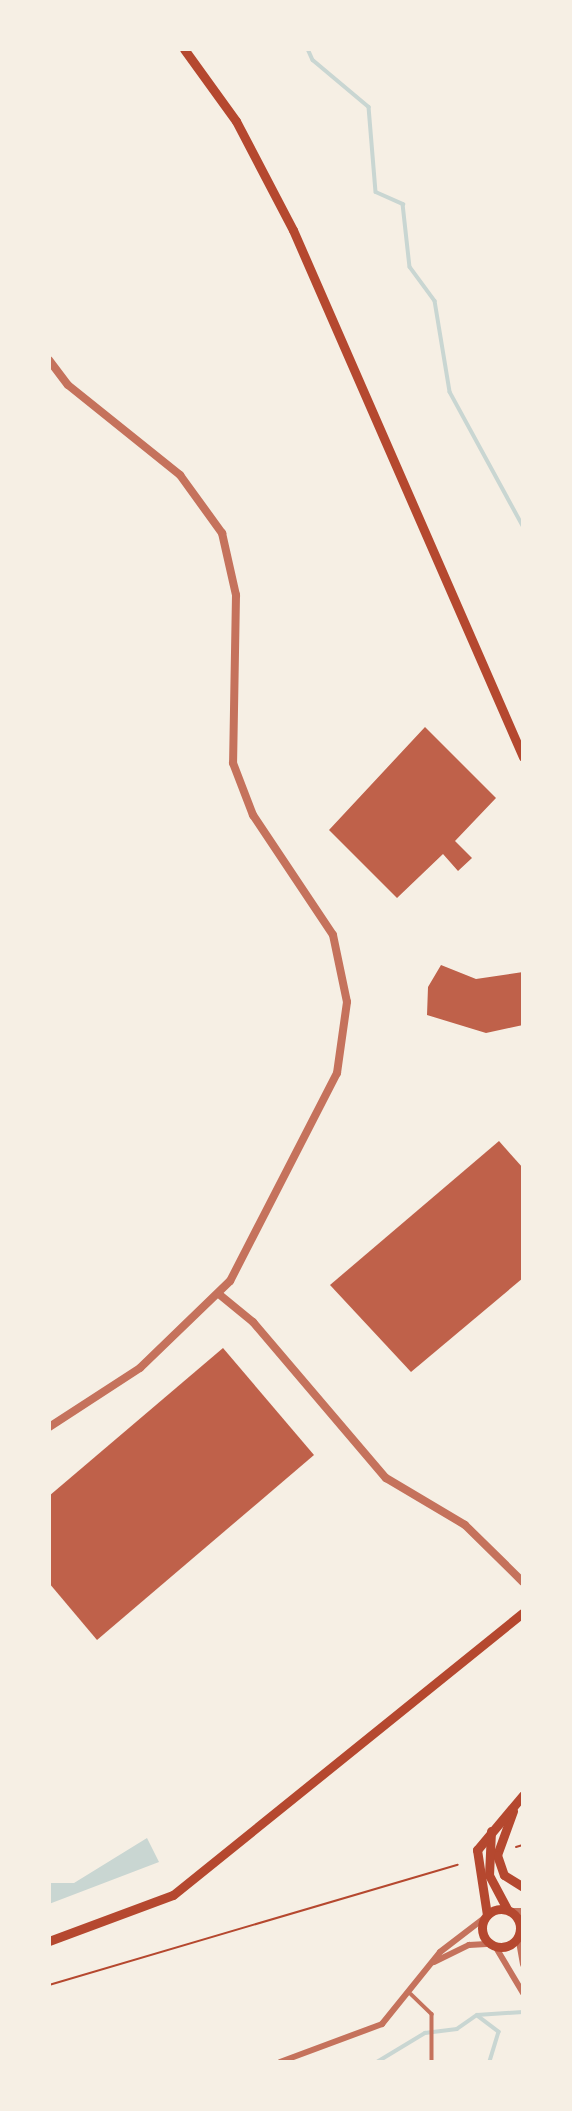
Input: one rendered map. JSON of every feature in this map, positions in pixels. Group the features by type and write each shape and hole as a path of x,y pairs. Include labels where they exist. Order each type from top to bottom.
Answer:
{"main road":[{"path":"184,49 236,121 293,230 523,757"},
{"path":"49,1941 140,1911 184,1887 523,1613"},
{"path":"491,1829 489,1875 521,1932 493,1945 482,1933 485,1917 476,1860 491,1829 520,1799"},
{"path":"520,1799 497,1855 504,1875 523,1887"},
{"path":"485,1917 509,1910"}],"street":[{"path":"49,360 68,385 180,475 222,533 236,594 230,718 238,782 318,907 339,954 347,1002 337,1073 220,1295 140,1368 49,1427"},
{"path":"220,1295 253,1322 386,1478 466,1525 523,1582"},
{"path":"509,1910 523,1912"},
{"path":"280,2062 367,2033 411,1994 432,1963 485,1917"},
{"path":"521,1932 523,1965"},
{"path":"432,1963 469,1945 493,1945 523,1993"}],"lane":[{"path":"411,1994 428,2008 432,2022 432,2062"}],"path":[{"path":"516,1847 523,1845"},
{"path":"49,1985 458,1865"}],"shaded area":[{"path":"147,1838 159,1862 49,1904 49,1883 74,1883"}],"building":[{"path":"425,727 496,798 455,841 472,858 458,871 443,854 397,898 329,830"},
{"path":"441,965 476,979 523,972 523,1025 486,1033 427,1015 428,987"},
{"path":"499,1141 523,1168 523,1278 411,1372 330,1285"},
{"path":"223,1348 314,1455 97,1640 49,1583 49,1496"}],"waterway":[{"path":"308,49 313,60 369,107 376,192 403,204 410,267 435,301 450,392 523,526"},
{"path":"377,2062 425,2033 457,2029 477,2015 523,2012"},
{"path":"478,2016 499,2032 490,2062"}]}
